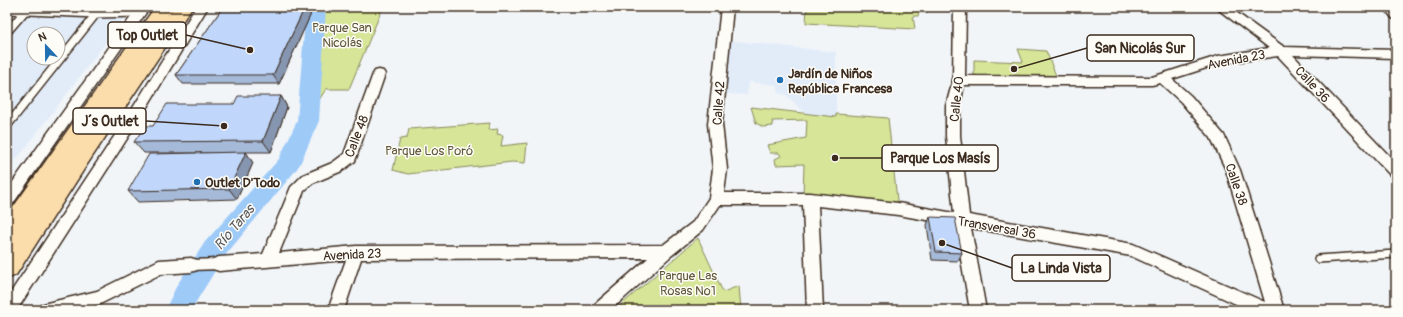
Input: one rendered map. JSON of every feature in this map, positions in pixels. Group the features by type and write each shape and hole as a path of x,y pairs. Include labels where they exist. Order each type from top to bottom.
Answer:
{"highway":[{"path":"7,268 70,157 164,7"},
{"path":"7,235 70,157 183,7"}],"street":[{"path":"11,309 202,7"},
{"name":"Calle 42","path":"716,199 720,169 715,124 727,7"},
{"name":"Calle 40","path":"960,7 959,80 953,106 953,136 962,221 978,310"},
{"name":"Calle 36","path":"1221,7 1281,51 1396,172"},
{"path":"1390,7 1396,16"},
{"path":"7,201 142,10"},
{"name":"Avenida 23","path":"959,80 1152,81 1218,60 1281,51 1396,54"},
{"name":"Calle 48","path":"268,261 296,191 303,182 309,178 345,164 350,157 379,74"},
{"name":"Calle 38","path":"1162,77 1186,99 1217,135 1233,170 1276,310"},
{"path":"600,310 666,251 698,226 716,199"},
{"name":"Transversal 36","path":"716,199 810,199 898,209 1133,250 1266,310"},
{"path":"810,199 815,310"},
{"name":"Avenida 23","path":"47,310 100,297 159,267 268,261 356,253 666,251"},
{"path":"336,310 356,253"}],"lane":[{"path":"7,10 96,14 142,10"},
{"path":"7,32 26,10"},
{"path":"7,126 96,14"},
{"path":"1318,259 1396,254"}],"shaded area":[{"path":"7,7 133,7 7,172"},
{"name":"Jardín de Niños República Francesa","path":"727,40 836,52 836,117 806,114 786,95 778,93 776,85 749,82 747,95 727,94 724,77"}],"green space":[{"name":"Parque San Nicolás","path":"317,7 383,7 349,89 326,89 319,100 310,101"},
{"path":"807,7 926,7 927,13 919,12 918,16 913,16 915,29 806,23"},
{"path":"1018,49 1046,51 1057,78 996,78 974,75 974,60 1023,62"},
{"path":"751,107 836,117 836,114 888,118 898,209 803,196 804,164 776,165 775,159 781,156 779,153 770,153 767,145 806,138 807,120 772,121 773,126 763,127 756,123"},
{"name":"Parque Los Poró","path":"490,123 488,130 498,129 497,134 503,135 501,146 527,143 525,163 512,162 408,174 393,170 400,139 407,138 409,129"},
{"name":"Parque Las Rosas Nº1","path":"698,238 723,292 739,286 741,310 615,310"}],"building":[{"path":"223,7 305,7 273,75 176,75"},
{"path":"238,96 281,96 263,141 134,142 145,126 153,126 167,104 234,104"},
{"path":"246,152 229,189 128,191 149,154"},
{"path":"930,217 955,218 962,253 936,252"}],"waterway":[{"name":"Río Taras","path":"178,310 186,293 214,250 288,164 308,121 316,7"}],"place":[{"name":"Top Outlet","path":"250,50"},
{"name":"San Nicolás Sur","path":"1014,69"},
{"name":"Jardín de Niños República Francesa","path":"780,80"},
{"name":"J´s Outlet","path":"224,126"},
{"name":"Parque Los Masís","path":"835,158"},
{"name":"Outlet D'Todo","path":"197,182"},
{"name":"La Linda Vista","path":"942,243"}]}
